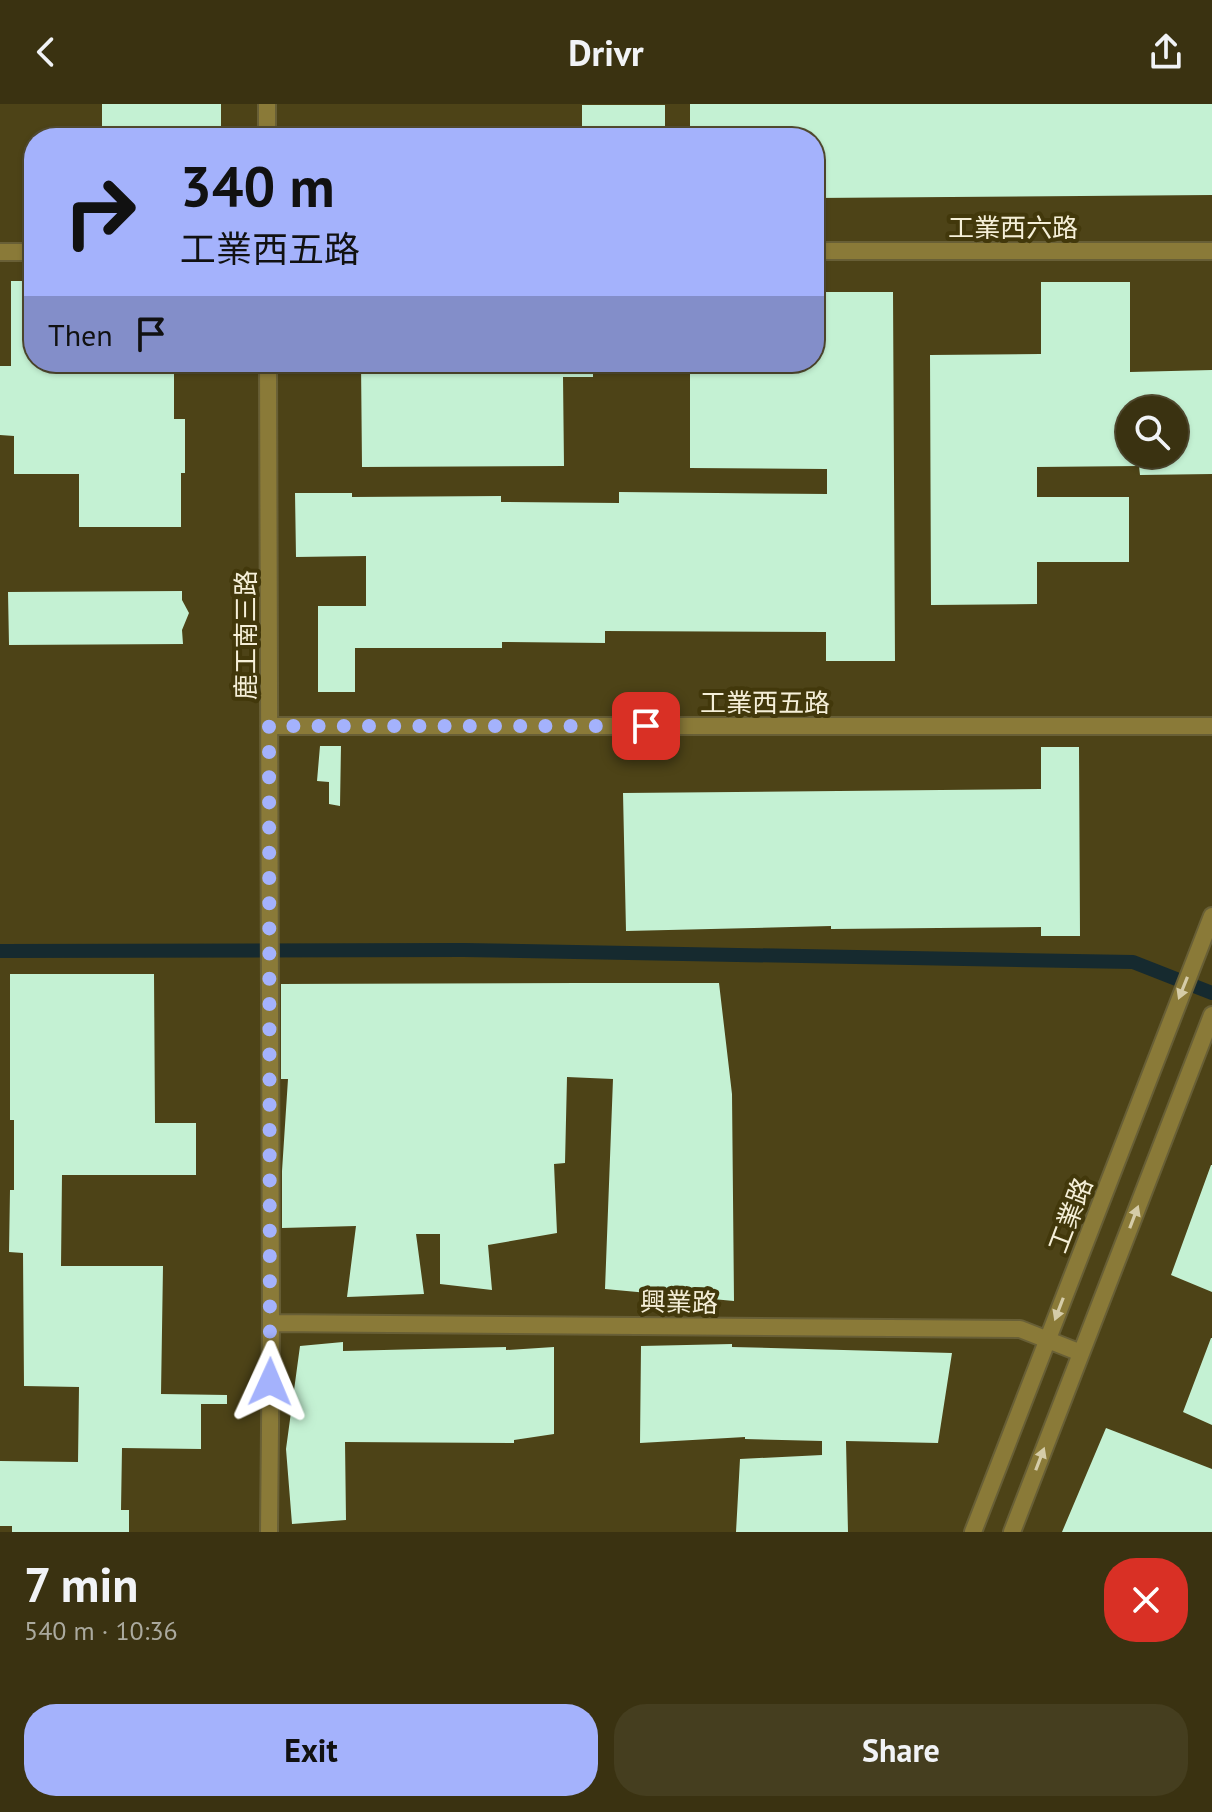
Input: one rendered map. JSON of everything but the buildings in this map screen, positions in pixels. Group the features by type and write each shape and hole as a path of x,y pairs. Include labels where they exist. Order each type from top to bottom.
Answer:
{"street":[{"path":"267,104 267,128"},
{"name":"工業西六路","path":"824,251 1212,251"},
{"path":"0,252 24,252"},
{"name":"鹿工南三路","path":"268,372 269,1532"},
{"name":"工業西五路","path":"269,726 1212,726"},
{"name":"工業路","path":"973,1532 1212,916"},
{"path":"1012,1532 1212,1015"},
{"name":"興業路","path":"271,1323 1020,1329 1081,1353"}],"waterway":[{"path":"0,951 463,950 1133,962 1212,993"}],"route":[{"path":"270,1382 269,726 646,726"}]}
